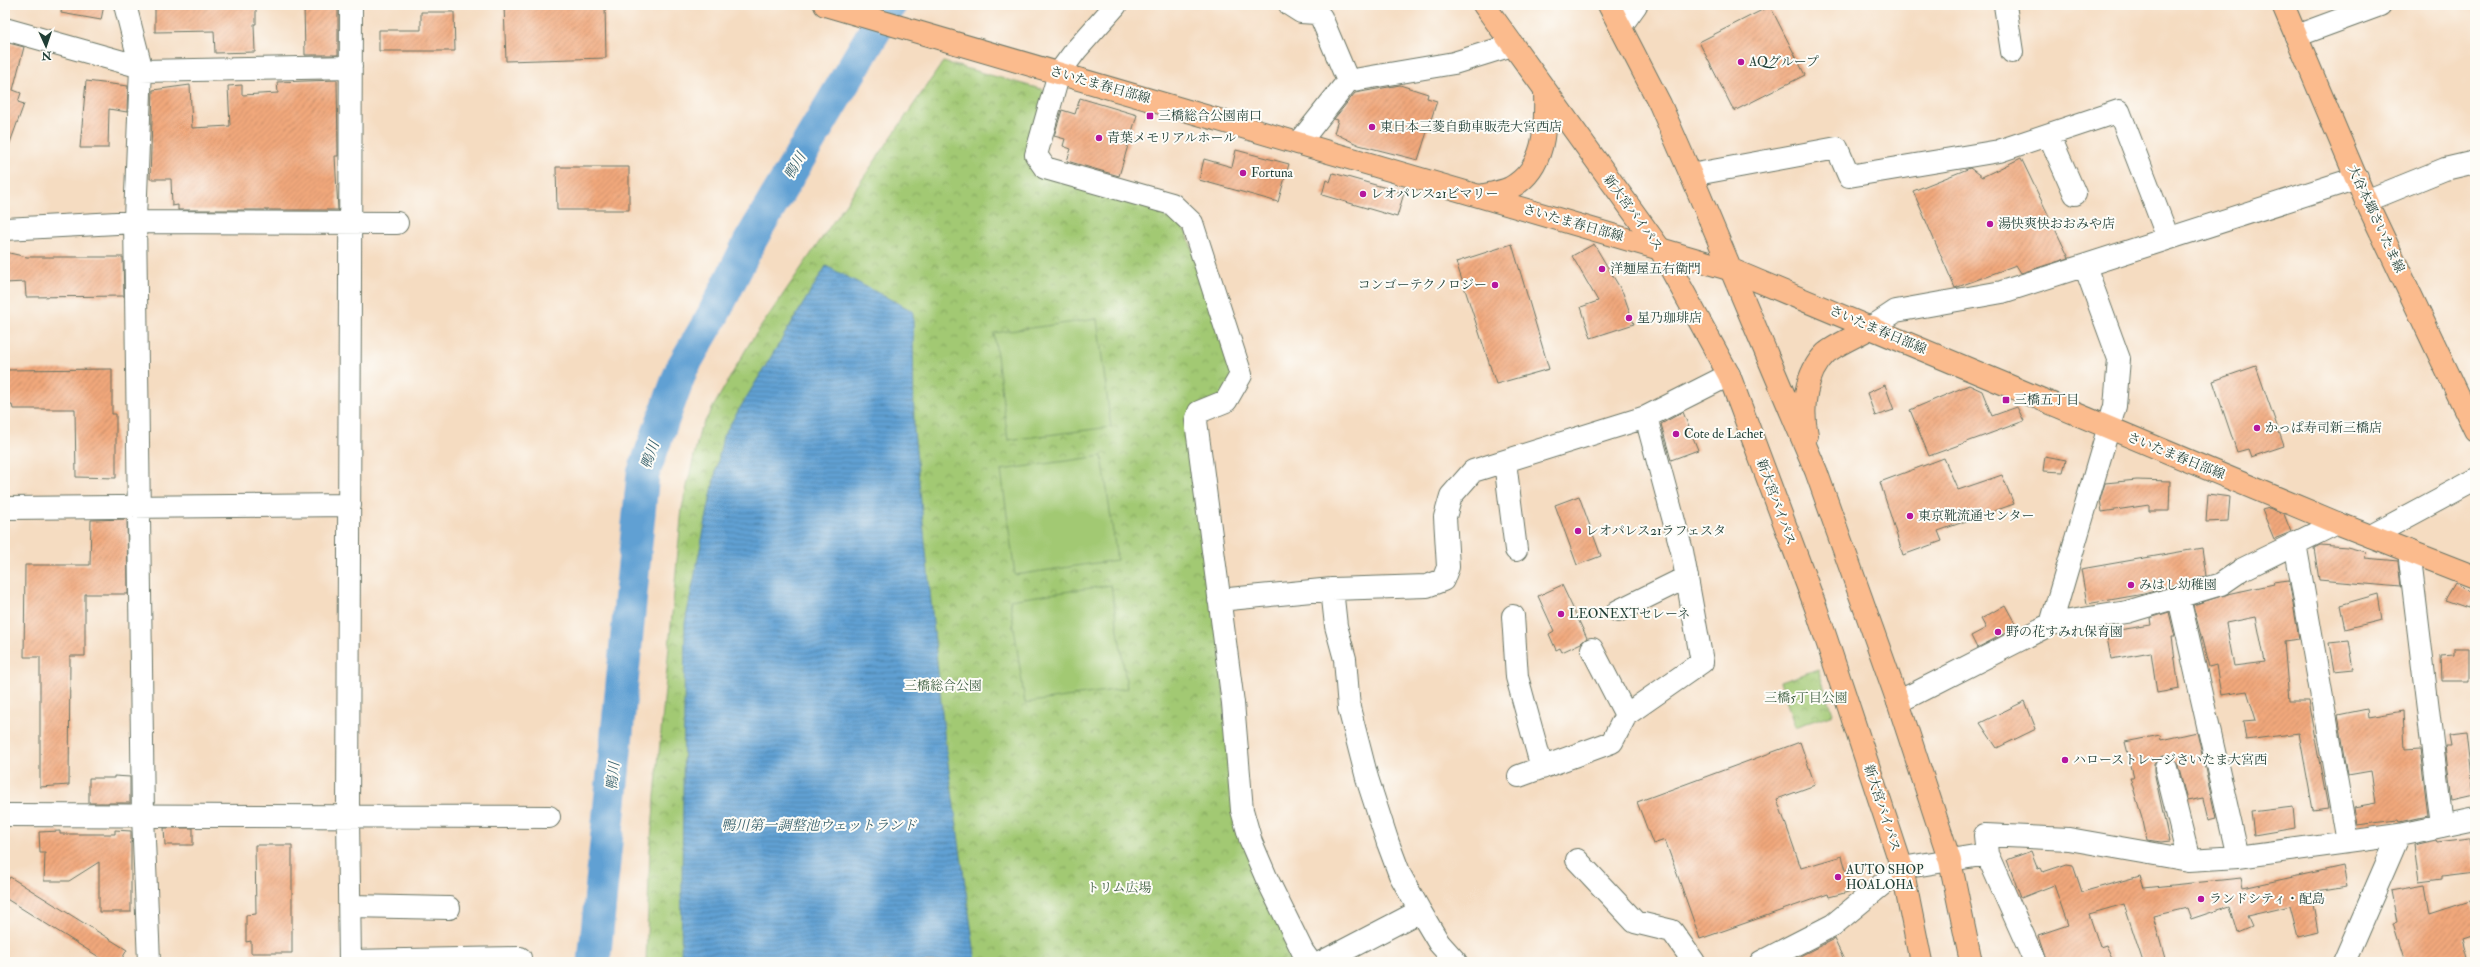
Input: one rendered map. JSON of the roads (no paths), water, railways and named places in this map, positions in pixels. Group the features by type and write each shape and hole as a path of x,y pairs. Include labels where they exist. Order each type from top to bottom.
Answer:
{"main road":[{"name":"さいたま春日部線","path":"825,5 1732,270 1872,327 2108,428 2337,523 2475,577"},
{"name":"新大宮バイパス","path":"1484,5 1545,92 1660,249 1729,374 1816,608 1902,868 1922,962"},
{"path":"1495,5 1512,45"},
{"path":"1609,5 1660,104 1732,270 1816,471 1898,702 1950,861 1971,962"},
{"name":"大谷本郷さいたま線","path":"2283,5 2366,201 2475,430"},
{"path":"1480,196 1509,188 1523,179 1534,163 1542,147 1546,129 1545,92"},
{"path":"1816,471 1806,428 1806,400 1811,375 1827,353 1872,327"}],"street":[{"path":"125,5 141,69 135,222 143,816 149,962"},
{"path":"351,5 348,817 350,961 520,958"},
{"path":"1116,5 1076,50 1059,73 1036,155 1040,163 1045,168 1172,204 1192,223 1215,291 1240,375 1226,401 1199,412 1196,420 1233,703 1242,810 1251,842 1266,877 1303,952 1310,962"},
{"path":"1290,5 1301,12 1316,13 1321,17 1348,81"},
{"path":"1621,26 1636,5"},
{"path":"2005,5 2012,52"},
{"path":"2296,36 2380,5"},
{"path":"5,29 141,69 351,67"},
{"path":"1299,143 1348,81 1454,63 1512,45"},
{"path":"1691,174 1837,148 1849,176 1999,151 2119,111 2168,238"},
{"path":"2049,135 2075,194"},
{"path":"2366,201 2445,170 2475,162"},
{"path":"1872,327 1896,311 2002,292 2357,178"},
{"path":"5,229 135,222 397,223"},
{"path":"2051,624 2115,406 2119,360 2086,266"},
{"path":"1219,600 1332,589 1427,586 1443,580 1448,567 1445,517 1451,496 1473,471 1646,417 1729,374"},
{"path":"1519,776 1612,742 1626,714 1702,662 1682,551 1646,417"},
{"path":"1505,462 1516,550"},
{"path":"2371,536 2475,480"},
{"path":"5,508 350,505"},
{"path":"1898,702 2051,624 2126,612 2179,598 2221,584 2243,569 2337,523"},
{"path":"2295,544 2347,841"},
{"path":"2409,551 2442,826"},
{"path":"1618,611 1687,577"},
{"path":"1332,589 1336,626 1345,659 1349,708 1367,778 1400,875 1439,944 1456,962"},
{"path":"2179,598 2238,858"},
{"path":"1513,616 1516,677 1542,768"},
{"path":"1592,649 1626,714"},
{"path":"2166,768 2189,860"},
{"path":"5,814 143,816 549,817"},
{"path":"2035,962 1987,854 1986,835 2069,839 2189,860 2238,858 2347,841 2399,835 2475,819"},
{"path":"2344,962 2399,835"},
{"path":"1761,962 1833,925 1902,868 1987,854"},
{"path":"1577,860 1635,922 1672,931 1694,962"},
{"path":"350,906 449,908"},
{"path":"1322,962 1420,911"}],"water":[{"name":"鴨川第一調整池ウェットランド","path":"826,266 913,311 914,431 945,742 976,962 681,962 685,623 723,436"}],"waterway":[{"name":"鴨川","path":"594,962 643,474 682,368 713,315 750,241 890,5"}],"place":[{"name":"AQグループ","path":"1741,62"},
{"name":"三橋総合公園南口","path":"1150,116"},
{"name":"東日本三菱自動車販売大宮西店","path":"1372,127"},
{"name":"青葉メモリアルホール","path":"1099,138"},
{"name":"Fortuna","path":"1243,173"},
{"name":"レオパレス21ビマリー","path":"1363,194"},
{"name":"湯快爽快おおみや店","path":"1990,224"},
{"name":"洋麺屋五右衛門","path":"1602,269"},
{"name":"コンゴーテクノロジー","path":"1495,285"},
{"name":"星乃珈琲店","path":"1629,318"},
{"name":"三橋五丁目","path":"2006,400"},
{"name":"かっぱ寿司新三橋店","path":"2257,428"},
{"name":"Cote de Lachet","path":"1676,434"},
{"name":"東京靴流通センター","path":"1910,516"},
{"name":"レオパレス21ラフェスタ","path":"1578,531"},
{"name":"みはし幼稚園","path":"2131,585"},
{"name":"LEONEXTセレーネ","path":"1561,614"},
{"name":"野の花すみれ保育園","path":"1998,632"},
{"name":"ハローストレージさいたま大宮西","path":"2065,760"},
{"name":"AUTO SHOP HOALOHA","path":"1838,877"},
{"name":"ランドシティ・配島","path":"2201,899"}],"park label":[{"name":"三橋総合公園","path":"943,686"},
{"name":"三橋5丁目公園","path":"1806,698"},
{"name":"トリム広場","path":"1119,888"}]}
